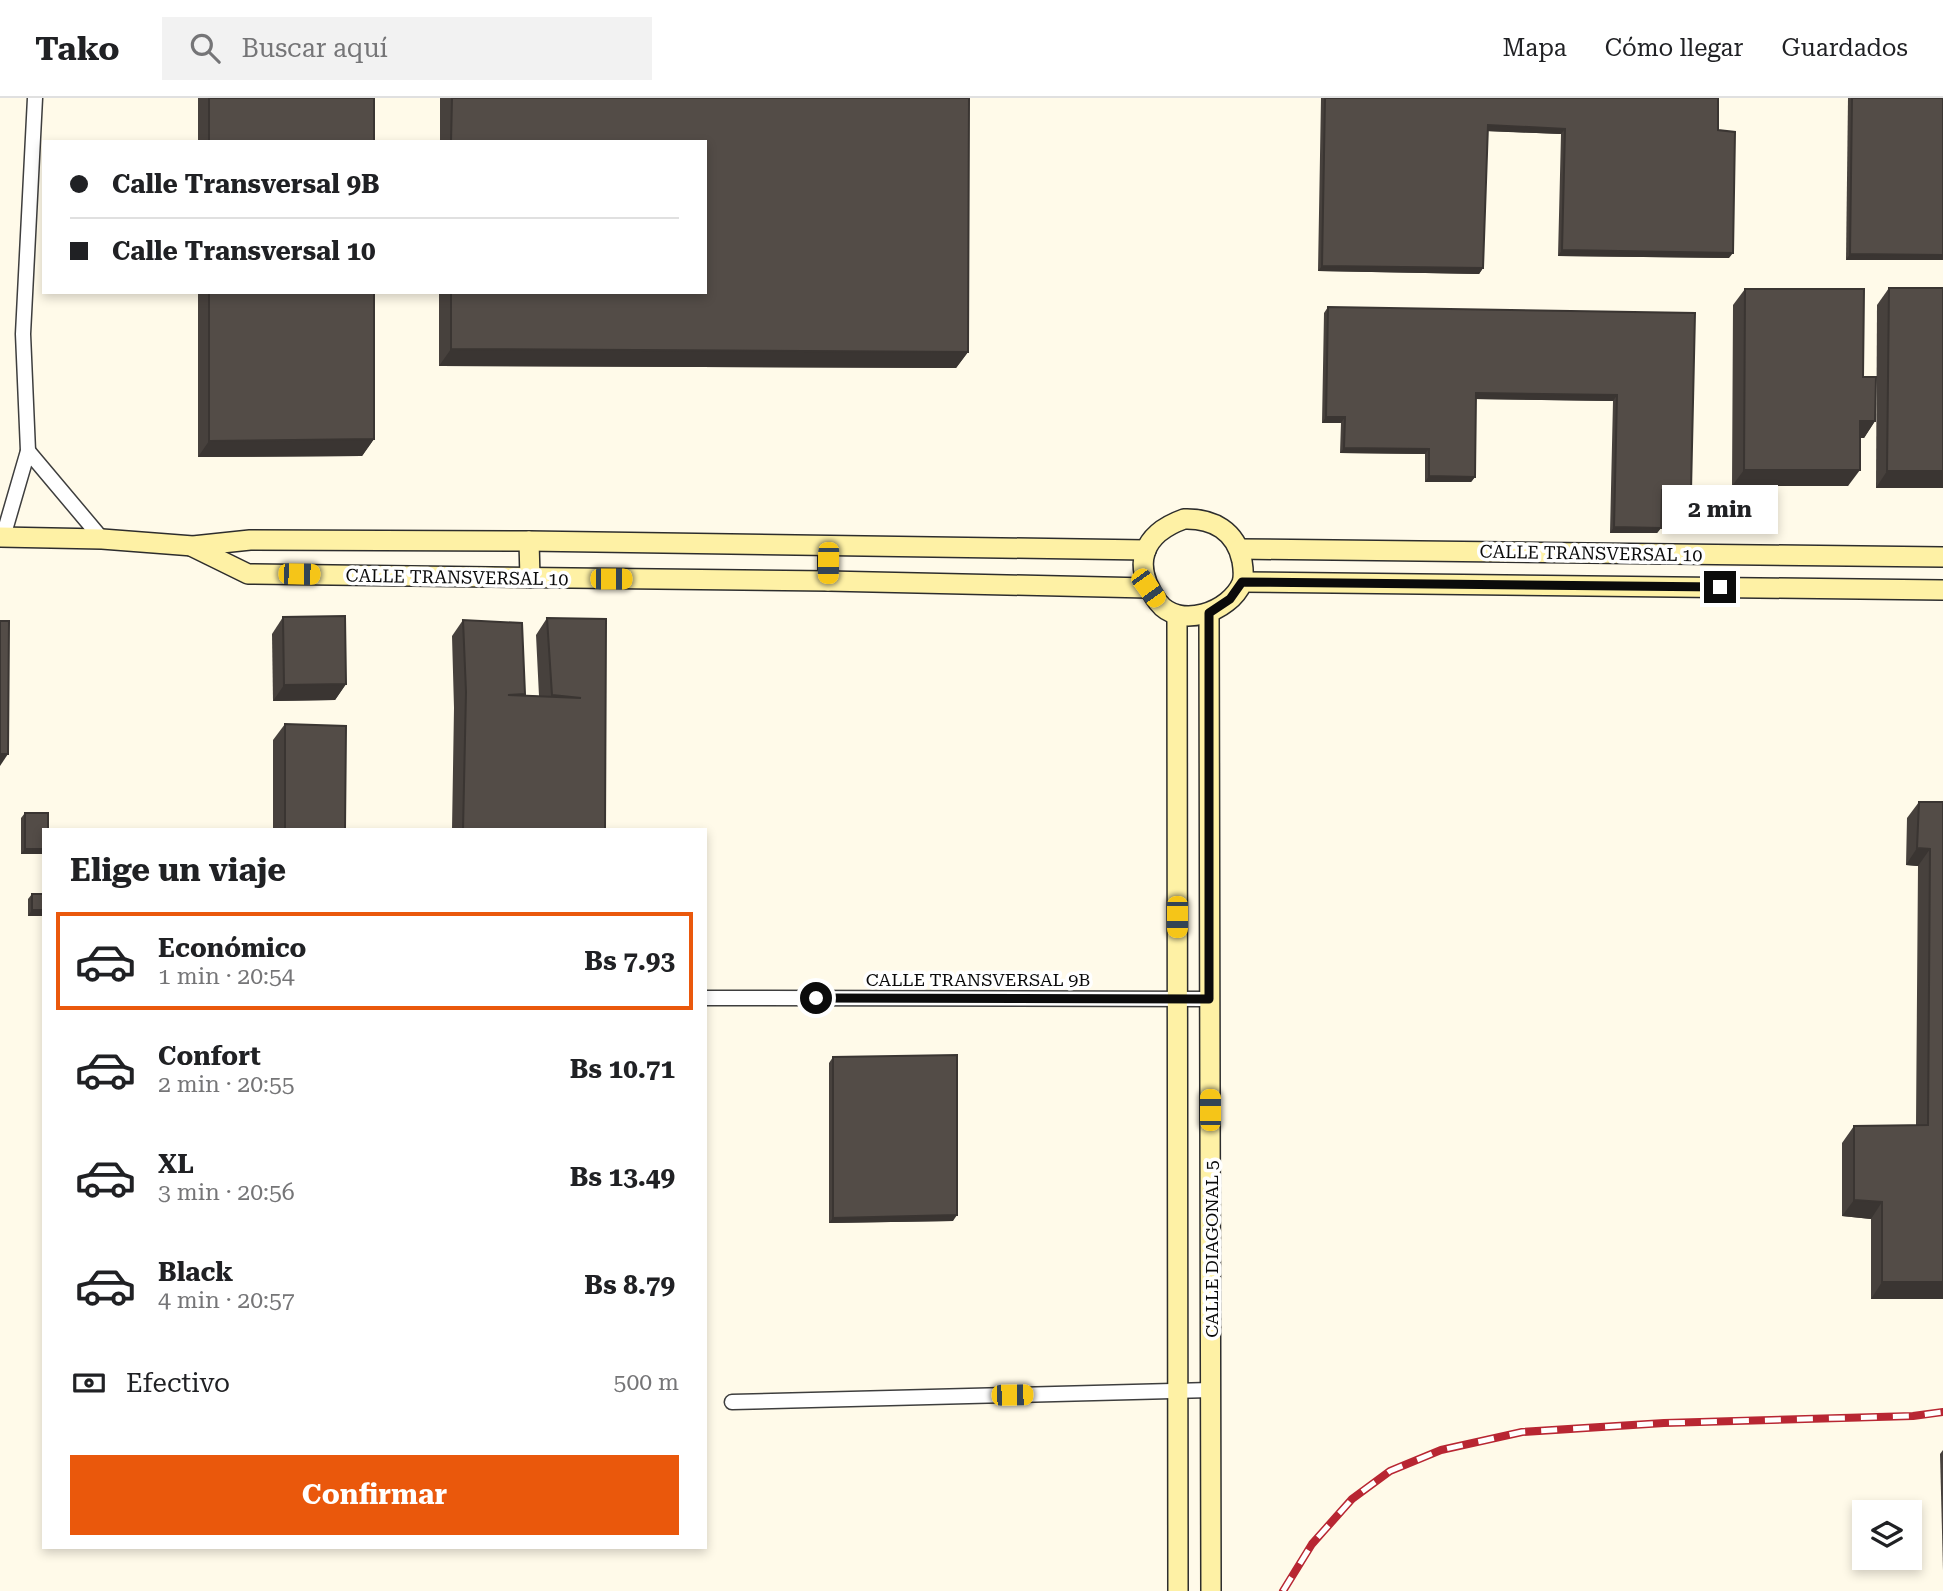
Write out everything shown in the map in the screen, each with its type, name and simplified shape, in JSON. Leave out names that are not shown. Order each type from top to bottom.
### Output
[{"type":"main road","points":[[1184,519],[1201,519],[1217,524],[1230,535],[1239,549],[1242,582],[1230,599],[1209,613],[1195,616],[1177,615],[1161,607],[1148,588],[1143,572],[1146,550],[1155,536],[1168,525],[1184,519]]},
{"type":"main road","name":"CALLE TRANSVERSAL 10","points":[[1,537],[102,539],[192,546],[250,540],[529,541],[1146,550]]},
{"type":"main road","points":[[529,541],[530,578]]},
{"type":"main road","name":"CALLE TRANSVERSAL 10","points":[[192,546],[248,574],[1148,588]]},
{"type":"main road","points":[[828,546],[828,581]]},
{"type":"main road","name":"CALLE TRANSVERSAL 10","points":[[1239,549],[1943,557]]},
{"type":"main road","points":[[1692,587],[1693,554]]},
{"type":"main road","name":"CALLE TRANSVERSAL 10","points":[[1242,582],[1943,590]]},
{"type":"main road","name":"CALLE DIAGONAL 5","points":[[1209,613],[1210,1591]]},
{"type":"main road","name":"CALLE DIAGONAL 5","points":[[1177,615],[1178,1591]]},
{"type":"street","points":[[1,537],[27,451],[23,334],[35,98]]},
{"type":"street","points":[[27,451],[102,539]]},
{"type":"street","name":"CALLE TRANSVERSAL 9B","points":[[707,998],[1209,999]]},
{"type":"street","points":[[733,1402],[1211,1390]]},
{"type":"building","points":[[209,98],[374,98],[374,140],[209,140]]},
{"type":"building","points":[[452,98],[969,98],[968,352],[451,349],[451,294],[707,294],[707,140],[451,140]]},
{"type":"building","points":[[1325,98],[1718,98],[1718,130],[1735,132],[1733,253],[1562,250],[1565,129],[1488,125],[1483,268],[1322,266]]},
{"type":"building","points":[[1852,98],[1943,98],[1943,255],[1850,254]]},
{"type":"building","points":[[1889,288],[1943,288],[1943,471],[1887,471]]},
{"type":"building","points":[[1745,289],[1864,289],[1863,377],[1876,377],[1875,421],[1860,421],[1860,470],[1744,470]]},
{"type":"building","points":[[209,294],[374,294],[374,439],[209,441]]},
{"type":"building","points":[[1328,307],[1695,313],[1691,491],[1662,490],[1661,528],[1614,527],[1617,395],[1476,393],[1475,477],[1429,476],[1429,449],[1344,448],[1345,417],[1326,417]]},
{"type":"building","points":[[345,616],[346,684],[284,685],[283,617]]},
{"type":"building","points":[[547,618],[606,619],[605,828],[463,828],[466,692],[463,620],[522,623],[525,694],[508,695],[581,698],[552,695]]},
{"type":"building","points":[[0,621],[9,621],[8,754],[0,754]]},
{"type":"building","points":[[285,724],[346,726],[345,828],[285,828]]},
{"type":"building","points":[[1919,802],[1943,802],[1943,1282],[1882,1282],[1882,1202],[1854,1200],[1854,1126],[1928,1125],[1930,849],[1917,848]]},
{"type":"building","points":[[25,813],[48,813],[48,828],[42,828],[42,849],[25,849]]},
{"type":"building","points":[[32,894],[42,894],[42,910],[32,910]]},
{"type":"building","points":[[957,1055],[957,1215],[833,1218],[833,1057]]},
{"type":"railway","points":[[1283,1591],[1312,1544],[1352,1499],[1390,1471],[1441,1450],[1522,1432],[1664,1423],[1913,1416],[1943,1412]]},
{"type":"route","points":[[816,998],[1209,999],[1209,613],[1230,599],[1242,582],[1720,587]]}]
